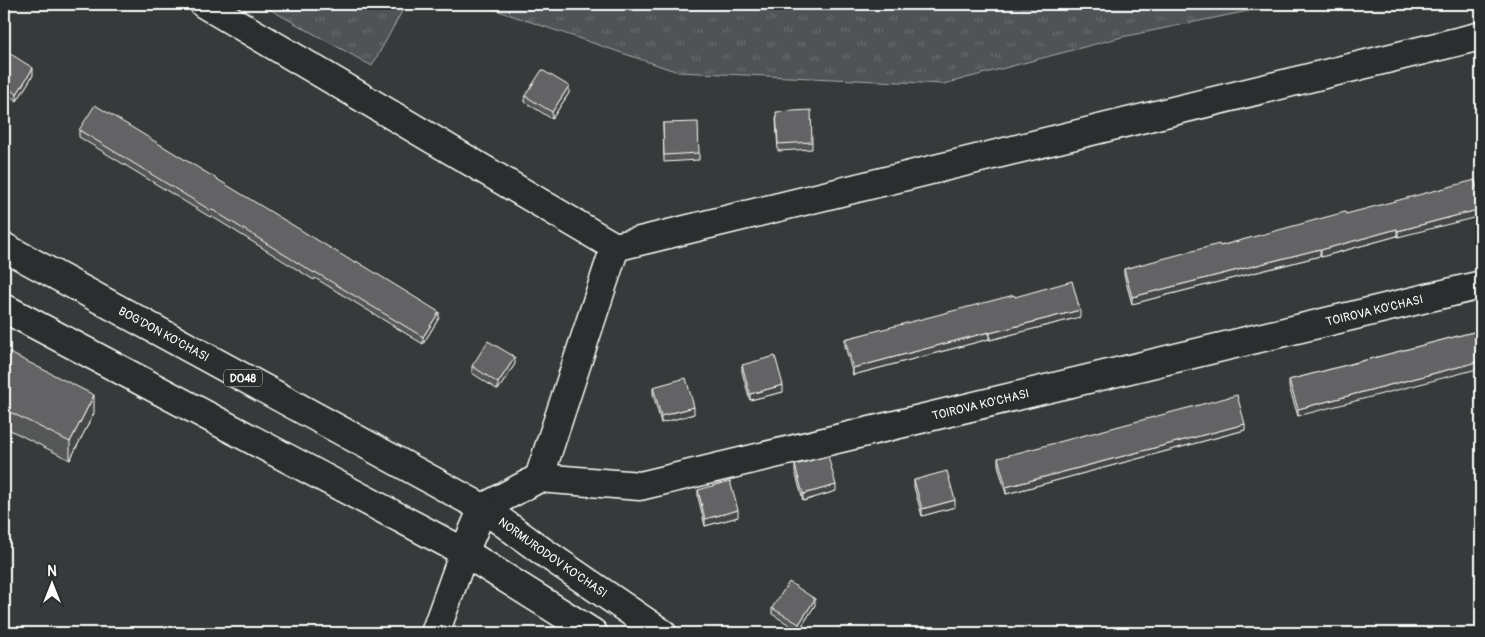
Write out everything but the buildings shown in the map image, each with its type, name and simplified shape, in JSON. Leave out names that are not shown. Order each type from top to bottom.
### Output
[{"type":"street","points":[[204,4],[615,247],[1481,36]]},
{"type":"street","name":"BOG'DON KO'CHASI","points":[[4,247],[484,508]]},
{"type":"street","points":[[484,508],[539,478],[615,247]]},
{"type":"street","name":"TOIROVA KO'CHASI","points":[[539,478],[640,486],[1481,286]]},
{"type":"street","points":[[4,308],[464,552],[593,633]]},
{"type":"street","name":"NORMURODOV KO'CHASI","points":[[435,633],[464,552],[484,508],[542,551],[662,633]]},
{"type":"green space","points":[[260,4],[406,4],[372,66]]},
{"type":"green space","points":[[478,4],[1282,4],[1122,37],[944,84],[678,72]]}]
